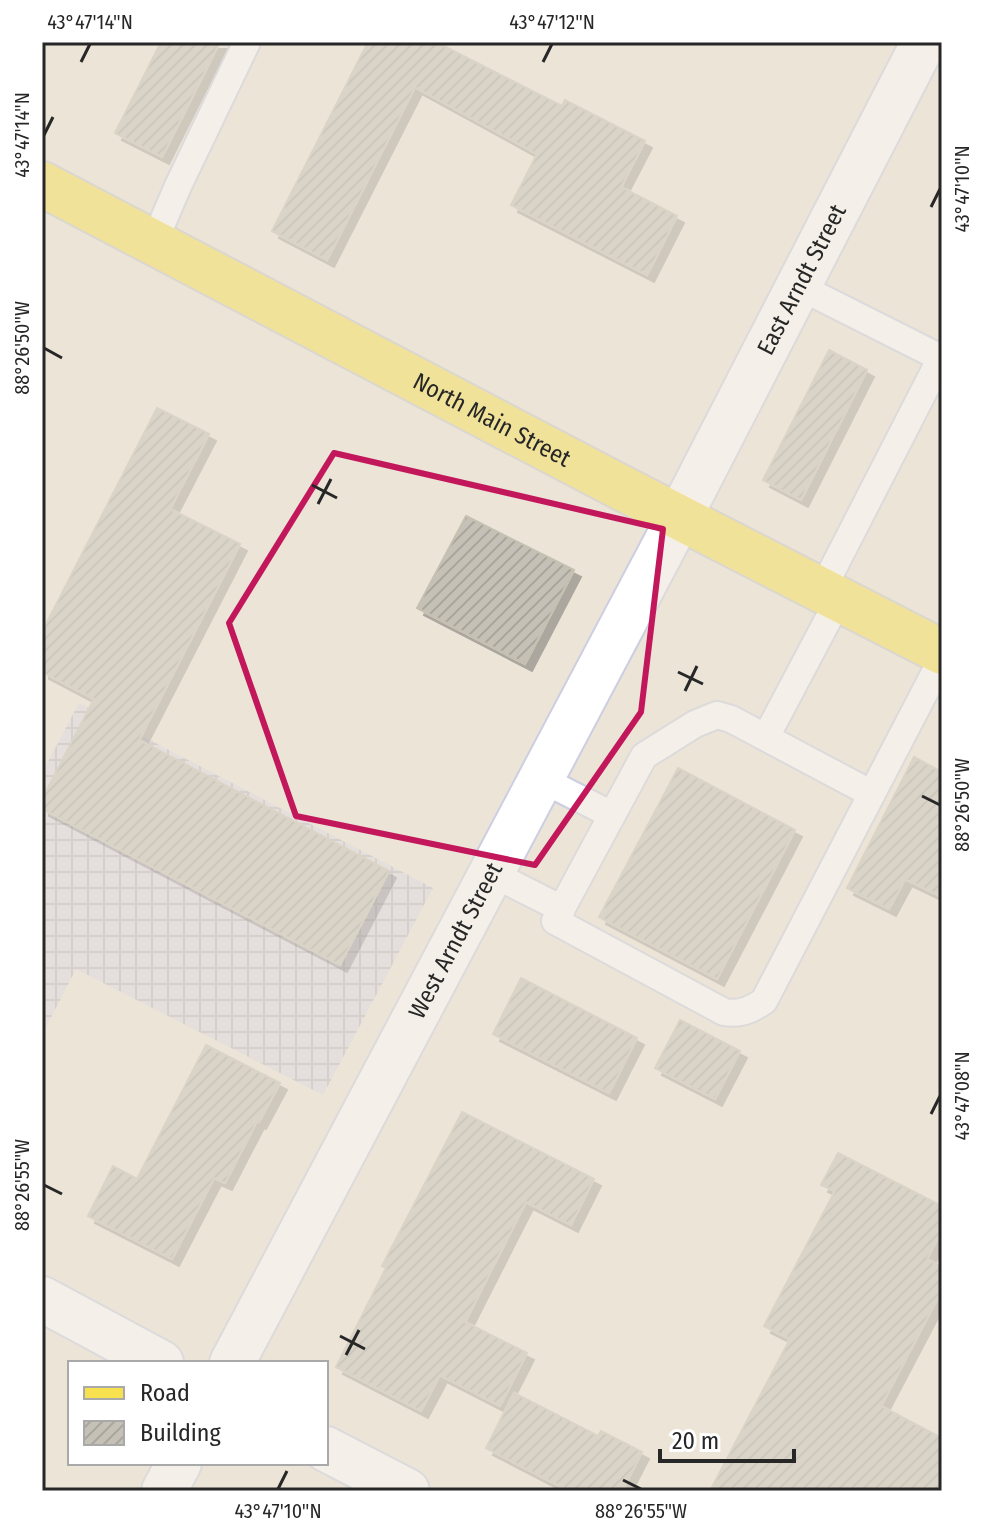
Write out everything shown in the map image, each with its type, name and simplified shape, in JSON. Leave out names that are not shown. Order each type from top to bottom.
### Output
[{"type":"main road","name":"North Main Street","points":[[42,184],[679,518],[942,652]]},
{"type":"street","name":"East Arndt Street","points":[[679,518],[924,42]]},
{"type":"street","name":"West Arndt Street","points":[[233,1361],[679,518]]},
{"type":"street","points":[[42,1299],[157,1361]]},
{"type":"street","points":[[328,1450],[407,1491]]},
{"type":"street","points":[[164,1491],[178,1465]]},
{"type":"lane","points":[[154,242],[247,42]]},
{"type":"lane","points":[[766,737],[941,358],[798,286]]},
{"type":"lane","points":[[491,873],[724,1012],[747,1011],[764,1001],[942,659]]},
{"type":"lane","points":[[558,915],[644,756],[695,724],[717,715],[731,719],[872,794]]},
{"type":"lane","points":[[541,779],[612,815]]},
{"type":"highlighted area","points":[[334,453],[663,529],[641,712],[535,865],[296,816],[229,623]]},
{"type":"shaded area","points":[[79,703],[433,888],[323,1095],[76,969],[42,1035],[42,773]]},
{"type":"building","points":[[161,42],[220,42],[162,157],[115,133]]},
{"type":"building","points":[[368,42],[436,42],[562,106],[565,100],[645,141],[621,187],[677,216],[647,275],[511,205],[537,154],[415,87],[327,260],[272,231]]},
{"type":"building","points":[[829,350],[867,370],[801,500],[763,480]]},
{"type":"building","points":[[157,408],[209,434],[170,509],[240,544],[139,740],[389,871],[340,965],[42,809],[42,799],[94,699],[42,672],[42,632]]},
{"type":"building","points":[[466,516],[574,570],[525,664],[417,608]]},
{"type":"building","points":[[914,757],[942,772],[942,897],[905,879],[889,909],[847,888]]},
{"type":"building","points":[[678,768],[795,830],[717,979],[599,917]]},
{"type":"building","points":[[521,978],[637,1038],[609,1093],[493,1034]]},
{"type":"building","points":[[680,1020],[740,1051],[715,1099],[655,1068]]},
{"type":"building","points":[[206,1045],[280,1083],[225,1183],[214,1178],[172,1259],[88,1216],[113,1166],[137,1179]]},
{"type":"building","points":[[462,1112],[594,1179],[571,1225],[526,1202],[465,1322],[527,1353],[500,1406],[440,1375],[421,1411],[336,1367],[386,1268],[382,1266]]},
{"type":"building","points":[[838,1153],[942,1206],[942,1230],[927,1259],[942,1267],[942,1290],[881,1406],[942,1438],[942,1491],[710,1491],[790,1339],[764,1326],[835,1191],[821,1185]]},
{"type":"building","points":[[514,1393],[598,1436],[601,1431],[642,1452],[622,1491],[569,1491],[486,1448]]}]
